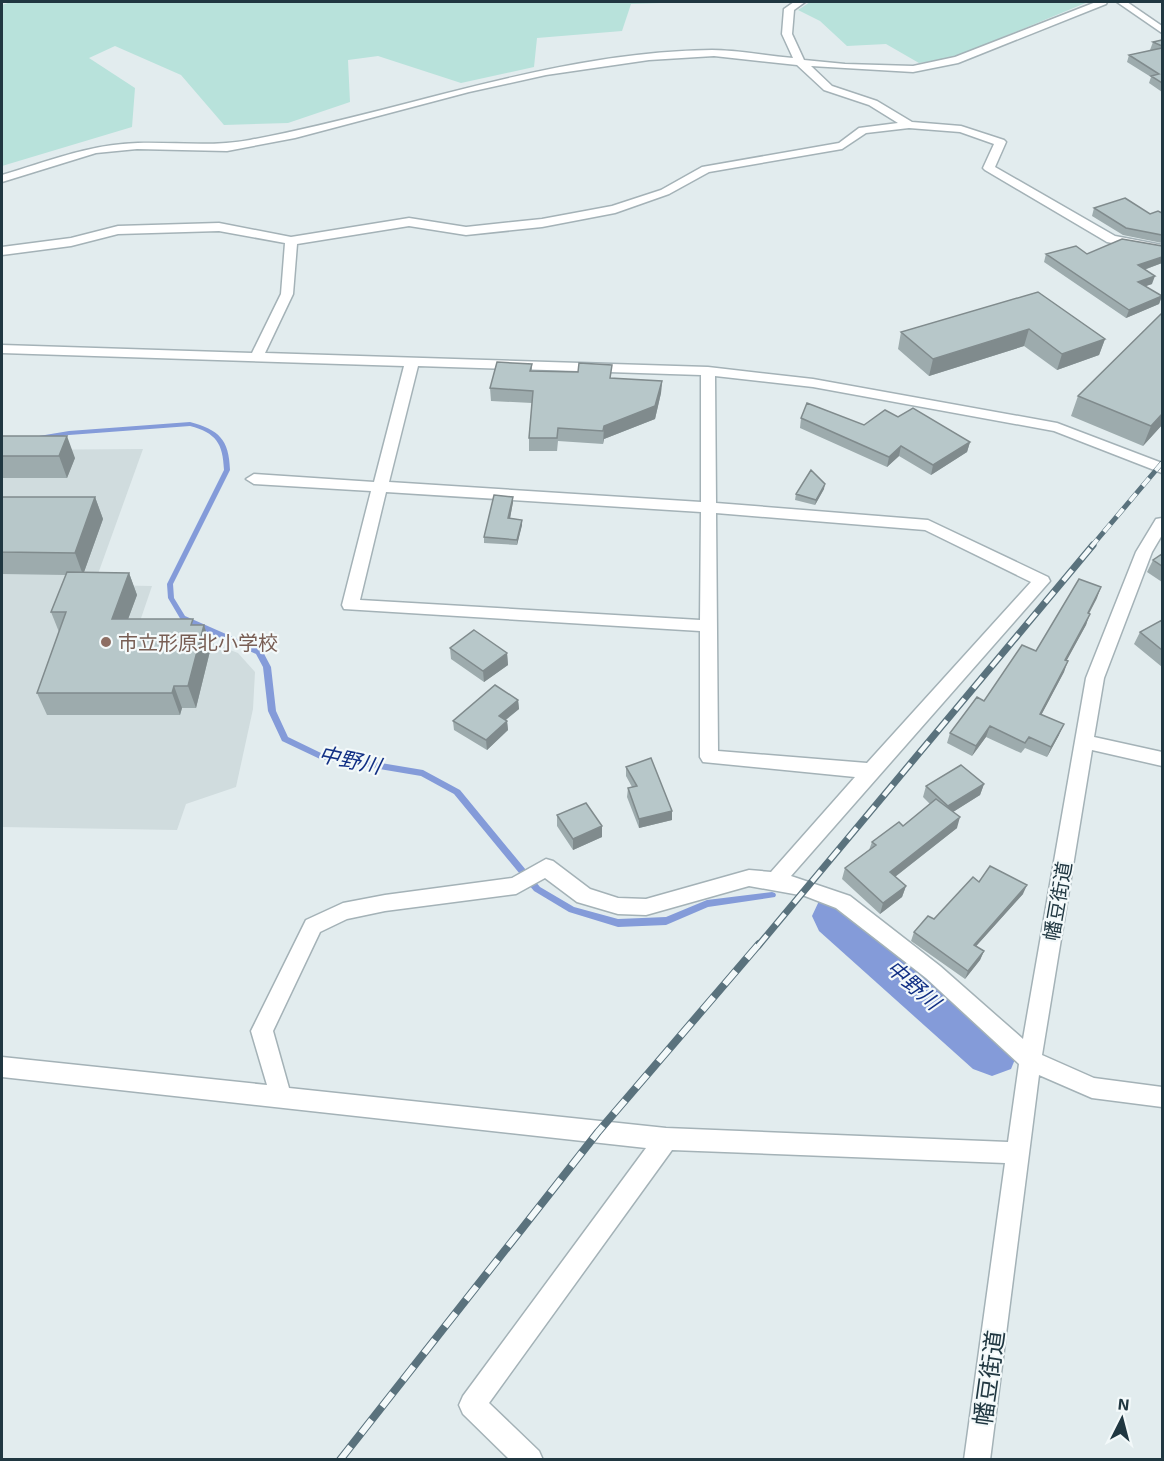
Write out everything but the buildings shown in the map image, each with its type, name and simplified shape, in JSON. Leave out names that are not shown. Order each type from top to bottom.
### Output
[{"type":"street","points":[[800,2],[789,9],[787,34],[800,62],[828,88],[873,103],[909,125]]},
{"type":"street","points":[[2,179],[94,150],[137,146],[227,148],[295,135],[468,89],[546,72],[649,57],[714,53],[865,68],[913,69],[958,60],[1102,2]]},
{"type":"street","points":[[1121,2],[1162,30]]},
{"type":"street","points":[[2,251],[71,242],[118,230],[219,227],[291,241],[409,222],[466,231],[542,223],[615,209],[665,192],[706,169],[842,146],[863,130],[909,125],[961,129],[1000,142],[988,168],[1111,239],[1162,249]]},
{"type":"street","points":[[257,356],[287,294],[291,241]]},
{"type":"street","points":[[2,349],[708,371],[813,383],[1057,427],[1162,468]]},
{"type":"street","points":[[412,361],[350,605],[709,626]]},
{"type":"street","points":[[708,371],[709,757],[871,771]]},
{"type":"street","points":[[254,479],[708,507],[928,525],[1042,581],[775,881]]},
{"type":"street","name":"幡豆街道","points":[[977,1460],[1030,1060],[1095,678],[1144,552],[1162,522]]},
{"type":"street","points":[[1085,742],[1162,759]]},
{"type":"street","points":[[281,1097],[262,1031],[313,926],[344,911],[385,903],[516,886],[546,867],[584,896],[618,906],[646,907],[748,878],[807,888],[843,902],[933,972],[1030,1060],[1092,1088],[1162,1096]]},
{"type":"street","points":[[2,1067],[666,1139],[1019,1153]]},
{"type":"street","points":[[530,1460],[472,1406],[666,1139]]},
{"type":"shaded area","name":"市立形原北小学校","points":[[143,449],[94,585],[152,586],[137,630],[183,632],[238,653],[255,672],[253,709],[236,787],[186,804],[177,830],[2,827],[2,450]]},
{"type":"green space","points":[[11,2],[689,2],[631,4],[622,31],[537,38],[534,67],[461,83],[378,56],[348,60],[350,102],[288,123],[224,125],[181,75],[115,46],[89,58],[135,88],[132,127],[2,166],[2,5]]},
{"type":"green space","points":[[810,2],[1088,2],[952,58],[919,63],[886,44],[847,46],[820,21],[798,10]]},
{"type":"waterway","name":"中野川","points":[[39,438],[69,433],[190,424],[208,430],[219,438],[225,451],[227,470],[170,584],[171,598],[183,618],[259,652],[267,667],[272,711],[285,739],[320,756],[423,773],[457,792],[537,889],[572,910],[618,923],[666,921],[707,904],[772,895]]},
{"type":"waterway","name":"中野川","points":[[836,916],[992,1052]]},
{"type":"railway","points":[[1091,547],[1162,463]]},
{"type":"railway","points":[[758,946],[1093,545]]},
{"type":"railway","points":[[340,1460],[598,1132],[759,944]]},
{"type":"place","name":"市立形原北小学校","points":[[106,642]]}]
